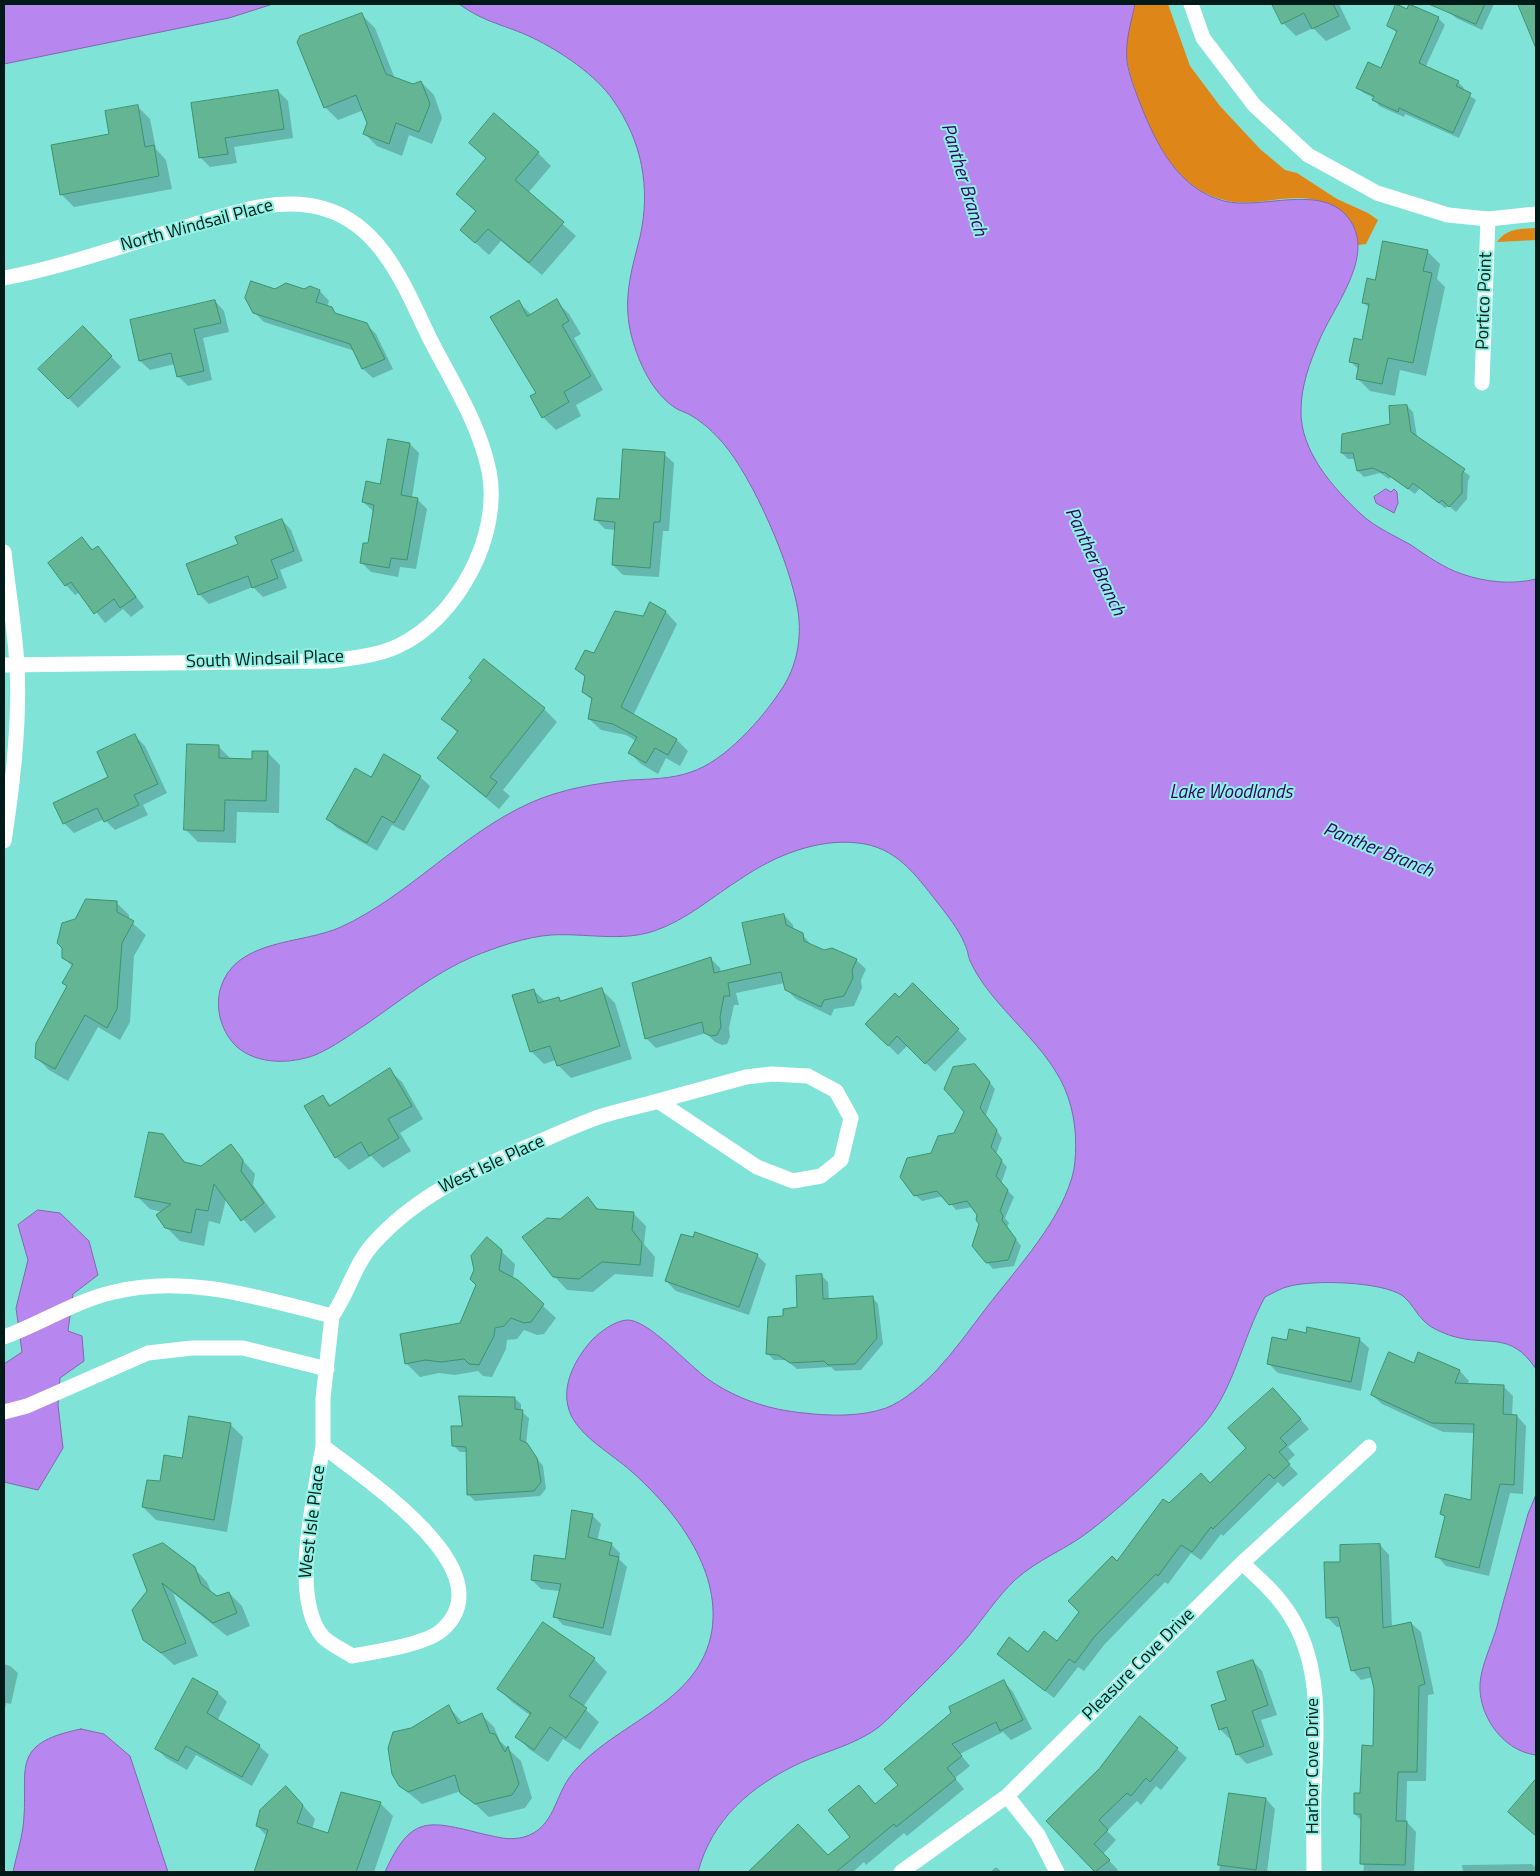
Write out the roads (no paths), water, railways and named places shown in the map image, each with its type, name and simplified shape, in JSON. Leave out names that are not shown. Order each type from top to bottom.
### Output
[{"type":"street","points":[[1191,4],[1203,38],[1248,97],[1308,155],[1377,193],[1448,214],[1488,219],[1536,214]]},
{"type":"street","name":"North Windsail Place","points":[[4,278],[228,215],[277,204],[309,206],[325,209],[346,219],[381,248],[398,275],[438,354]]},
{"type":"street","name":"Portico Point","points":[[1482,383],[1488,219]]},
{"type":"street","name":"South Windsail Place","points":[[10,665],[330,661],[364,656],[398,646],[422,630],[443,610],[462,587],[479,556],[487,529],[491,502],[489,473],[482,445],[470,415],[438,354]]},
{"type":"street","points":[[4,552],[10,665],[18,706],[13,770],[4,841]]},
{"type":"street","name":"West Isle Place","points":[[323,1446],[426,1530],[443,1551],[458,1584],[458,1609],[442,1631],[405,1646],[352,1656],[323,1637],[312,1617],[305,1586],[306,1554],[323,1446],[323,1398],[332,1316],[339,1307],[354,1271],[371,1246],[394,1222],[431,1194],[475,1169],[597,1118],[658,1101],[746,1078],[772,1074],[808,1076],[836,1090],[851,1118],[841,1160],[821,1176],[793,1181],[757,1167],[658,1101]]},
{"type":"street","points":[[7,1336],[77,1305],[112,1292],[156,1285],[210,1287],[332,1316]]},
{"type":"street","points":[[4,1412],[27,1406],[148,1354],[192,1348],[243,1348],[326,1369]]},
{"type":"street","name":"Pleasure Cove Drive","points":[[901,1872],[1007,1796],[1242,1563],[1369,1447]]},
{"type":"street","name":"Harbor Cove Drive","points":[[1242,1563],[1274,1594],[1294,1620],[1306,1651],[1314,1685],[1317,1728],[1314,1872]]},
{"type":"street","points":[[1007,1796],[1038,1835],[1057,1872]]},
{"type":"water","points":[[4,4],[273,4],[229,18],[4,64]]},
{"type":"water","name":"Lake Woodlands","points":[[459,4],[1135,4],[1127,46],[1129,72],[1153,134],[1161,149],[1181,176],[1208,195],[1224,201],[1240,203],[1312,200],[1328,203],[1342,211],[1353,225],[1358,239],[1358,254],[1354,269],[1316,349],[1303,392],[1302,425],[1306,440],[1320,468],[1340,493],[1367,519],[1449,568],[1471,577],[1489,581],[1518,582],[1536,579],[1536,1369],[1517,1349],[1507,1344],[1465,1339],[1441,1332],[1422,1319],[1403,1296],[1379,1287],[1347,1283],[1301,1284],[1283,1288],[1265,1297],[1250,1329],[1231,1379],[1215,1410],[1178,1452],[1135,1493],[1091,1530],[1033,1566],[1015,1580],[954,1653],[879,1727],[860,1739],[782,1772],[765,1782],[736,1806],[713,1836],[704,1853],[698,1872],[385,1872],[403,1840],[413,1831],[423,1826],[448,1826],[508,1839],[524,1837],[534,1833],[548,1819],[572,1774],[610,1740],[674,1695],[691,1677],[704,1656],[712,1630],[713,1607],[709,1584],[702,1562],[678,1522],[663,1503],[631,1471],[582,1431],[571,1415],[567,1395],[568,1385],[570,1375],[579,1356],[603,1330],[627,1320],[646,1327],[719,1386],[742,1398],[766,1406],[791,1411],[834,1415],[866,1413],[893,1405],[919,1387],[942,1364],[1025,1259],[1050,1224],[1069,1187],[1074,1169],[1076,1146],[1074,1122],[1071,1107],[1055,1070],[977,974],[961,936],[944,911],[912,872],[894,856],[883,850],[858,843],[828,843],[797,850],[782,856],[731,885],[678,921],[654,931],[616,937],[541,936],[511,943],[482,953],[458,963],[418,987],[342,1040],[322,1052],[306,1058],[285,1061],[265,1060],[245,1053],[227,1035],[219,1013],[220,990],[228,973],[239,961],[254,952],[271,946],[325,933],[366,914],[413,882],[481,831],[530,803],[579,787],[618,781],[669,777],[704,767],[717,759],[742,738],[764,714],[791,672],[797,652],[799,621],[794,592],[788,570],[758,499],[735,458],[709,428],[666,401],[659,393],[647,376],[635,348],[629,324],[628,299],[643,219],[644,183],[637,148],[623,116],[606,91],[566,57],[523,33],[487,20]]},
{"type":"water","points":[[1386,489],[1391,492],[1394,489],[1397,492],[1398,503],[1394,513],[1376,503],[1374,497]]},
{"type":"water","points":[[38,1210],[60,1213],[89,1241],[98,1275],[73,1294],[68,1331],[82,1336],[84,1361],[60,1378],[58,1405],[63,1448],[38,1490],[4,1482],[4,1364],[22,1352],[16,1308],[28,1260],[18,1225]]},
{"type":"water","points":[[1536,1495],[1536,1755],[1523,1752],[1501,1737],[1486,1715],[1480,1689],[1483,1668],[1496,1630],[1528,1514]]},
{"type":"water","points":[[81,1729],[104,1734],[130,1756],[168,1872],[13,1872],[23,1827],[25,1775],[27,1763],[32,1752],[41,1743],[57,1735]]},
{"type":"water label","name":"Panther Branch","points":[[963,180]]},
{"type":"water label","name":"Panther Branch","points":[[1094,562]]},
{"type":"water label","name":"Panther Branch","points":[[1378,851]]}]
